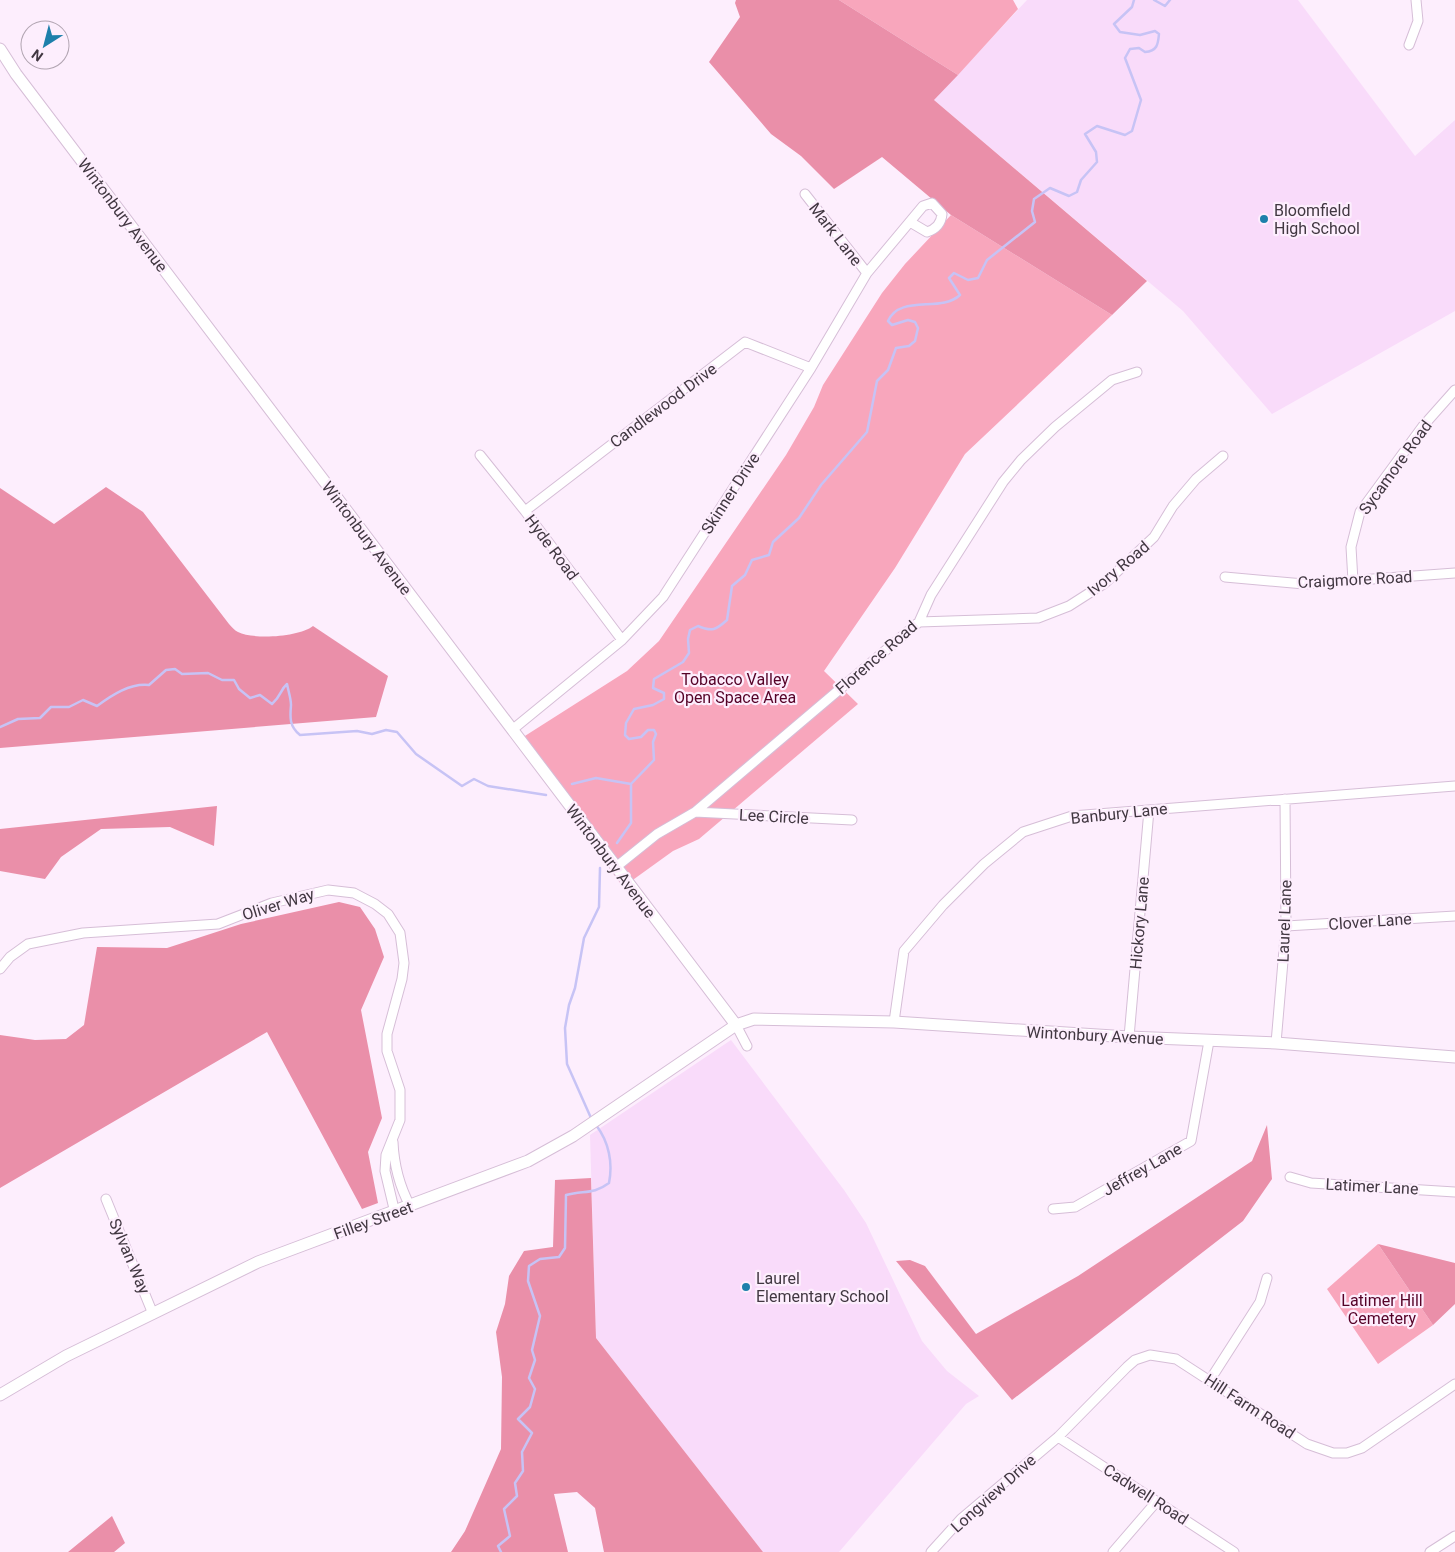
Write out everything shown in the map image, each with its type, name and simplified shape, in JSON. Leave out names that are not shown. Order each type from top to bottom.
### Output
[{"type":"street","points":[[1409,45],[1418,21],[1416,0]]},
{"type":"street","name":"Wintonbury Avenue","points":[[0,49],[22,82],[736,1025],[747,1046]]},
{"type":"street","name":"Mark Lane","points":[[805,194],[867,273]]},
{"type":"street","name":"Skinner Drive","points":[[512,730],[622,640],[663,597],[811,368],[867,273],[890,243],[910,222]]},
{"type":"street","name":"Candlewood Drive","points":[[525,511],[745,342],[811,368]]},
{"type":"street","name":"Florence Road","points":[[616,866],[657,834],[695,812],[918,622],[931,595],[1003,482],[1021,460],[1055,427],[1112,380],[1137,372]]},
{"type":"street","name":"Sycamore Road","points":[[1353,581],[1350,547],[1360,512],[1423,426],[1455,390]]},
{"type":"street","name":"Hyde Road","points":[[480,455],[525,511],[622,640]]},
{"type":"street","name":"Ivory Road","points":[[918,622],[1038,618],[1069,606],[1105,583],[1154,537],[1173,506],[1196,479],[1223,456]]},
{"type":"street","name":"Craigmore Road","points":[[1225,577],[1304,584],[1455,573]]},
{"type":"street","name":"Banbury Lane","points":[[894,1022],[904,951],[943,905],[984,864],[1024,832],[1072,816],[1455,786]]},
{"type":"street","name":"Laurel Lane","points":[[1276,1043],[1286,926],[1285,799]]},
{"type":"street","name":"Hickory Lane","points":[[1129,1037],[1149,810]]},
{"type":"street","name":"Lee Circle","points":[[695,812],[852,820]]},
{"type":"street","name":"Oliver Way","points":[[0,969],[10,957],[28,944],[83,933],[218,924],[288,899],[328,890],[354,893],[375,904],[388,914],[400,933],[404,963],[402,980],[387,1034],[387,1051],[400,1090],[400,1120],[386,1155],[385,1171],[395,1212]]},
{"type":"street","name":"Clover Lane","points":[[1286,926],[1455,916]]},
{"type":"street","name":"Wintonbury Avenue","points":[[736,1025],[754,1019],[894,1022],[1129,1037],[1276,1043],[1455,1057]]},
{"type":"street","name":"Filley Street","points":[[0,1395],[66,1356],[258,1262],[528,1161],[595,1122],[736,1025]]},
{"type":"street","name":"Jeffrey Lane","points":[[1053,1209],[1076,1207],[1191,1141],[1208,1041]]},
{"type":"street","name":"Oliver Way","points":[[393,1140],[394,1165],[402,1191],[410,1206]]},
{"type":"street","name":"Latimer Lane","points":[[1290,1177],[1311,1182],[1455,1192]]},
{"type":"street","name":"Sylvan Way","points":[[106,1199],[153,1314]]},
{"type":"street","points":[[1210,1380],[1260,1302],[1267,1278]]},
{"type":"street","name":"Hill Farm Road","points":[[1058,1437],[1135,1360],[1150,1355],[1176,1359],[1307,1444],[1333,1453],[1347,1453],[1362,1448],[1455,1384]]},
{"type":"street","name":"Cadwell Road","points":[[1058,1437],[1234,1552]]},
{"type":"street","name":"Longview Drive","points":[[931,1552],[960,1519],[1058,1437]]},
{"type":"street","points":[[1113,1552],[1156,1501]]},
{"type":"street","points":[[1430,1552],[1455,1536]]},
{"type":"shaded area","points":[[736,0],[839,0],[958,75],[934,100],[1147,281],[1112,315],[951,215],[882,157],[834,189],[801,156],[771,134],[709,62],[740,17],[735,3]]},
{"type":"shaded area","name":"Bloomfield High School","points":[[1027,0],[1298,0],[1415,156],[1455,120],[1455,311],[1272,414],[1183,311],[934,100]]},
{"type":"shaded area","points":[[106,487],[143,512],[236,631],[265,637],[298,633],[313,626],[388,676],[376,717],[0,748],[0,488],[54,524]]},
{"type":"shaded area","points":[[217,806],[214,846],[170,827],[101,829],[61,857],[45,879],[0,871],[0,829]]},
{"type":"shaded area","points":[[339,902],[360,907],[375,929],[384,957],[361,1010],[382,1118],[368,1152],[378,1203],[362,1209],[267,1032],[0,1188],[0,1035],[35,1040],[66,1039],[84,1025],[97,947],[167,948],[241,924]]},
{"type":"shaded area","name":"Laurel Elementary School","points":[[731,1040],[844,1190],[866,1223],[922,1341],[947,1371],[979,1396],[966,1404],[839,1552],[763,1552],[596,1338],[590,1135]]},
{"type":"shaded area","points":[[1267,1125],[1272,1179],[1243,1221],[1012,1400],[896,1261],[910,1260],[925,1266],[976,1334],[1078,1276],[1252,1161]]},
{"type":"shaded area","points":[[591,1178],[596,1338],[763,1552],[604,1552],[595,1508],[577,1492],[554,1494],[568,1552],[451,1552],[465,1531],[501,1449],[502,1377],[496,1332],[505,1304],[509,1276],[524,1251],[553,1247],[555,1180]]},
{"type":"shaded area","points":[[1378,1244],[1455,1263],[1455,1304],[1433,1325]]},
{"type":"shaded area","points":[[112,1516],[125,1543],[114,1552],[68,1552]]},
{"type":"green space","points":[[839,0],[1013,0],[1018,9],[958,75]]},
{"type":"green space","name":"Tobacco Valley Open Space Area","points":[[951,215],[1112,315],[965,454],[895,568],[824,671],[858,704],[699,839],[673,851],[623,887],[517,741],[627,671],[659,641],[786,455],[814,407],[823,385],[882,293],[905,264]]},
{"type":"green space","name":"Latimer Hill Cemetery","points":[[1378,1244],[1433,1325],[1378,1364],[1327,1289]]},
{"type":"waterway","points":[[617,843],[631,823],[631,784],[654,760],[653,742],[656,734],[654,730],[648,730],[641,737],[629,739],[625,735],[626,723],[634,709],[653,705],[664,699],[664,693],[653,688],[654,679],[683,662],[689,653],[688,639],[690,630],[698,626],[714,629],[727,620],[732,586],[745,575],[752,560],[769,555],[773,542],[799,518],[821,485],[867,432],[877,381],[888,370],[896,348],[909,346],[915,341],[918,328],[915,322],[908,320],[892,325],[888,321],[894,313],[902,308],[942,303],[960,295],[949,278],[954,273],[968,280],[978,278],[987,260],[1035,222],[1032,211],[1034,199],[1050,188],[1069,196],[1077,192],[1081,180],[1097,162],[1096,152],[1085,134],[1097,126],[1125,135],[1132,131],[1141,100],[1125,58],[1130,49],[1139,48],[1145,52],[1154,49],[1159,34],[1155,31],[1140,35],[1120,32],[1114,24],[1132,7],[1134,0]]},
{"type":"waterway","points":[[1154,0],[1165,6],[1170,0]]},
{"type":"waterway","points":[[0,727],[18,719],[40,718],[51,707],[69,707],[83,700],[97,706],[128,688],[149,685],[166,670],[175,669],[182,674],[208,673],[222,680],[234,680],[239,689],[250,698],[260,695],[272,704],[287,684],[291,702],[291,721],[296,732],[300,735],[357,731],[372,734],[386,730],[397,732],[416,754],[462,786],[474,779],[488,786],[546,795]]},
{"type":"waterway","points":[[572,784],[596,778],[631,784]]},
{"type":"waterway","points":[[591,1118],[567,1064],[565,1028],[569,1005],[575,988],[584,938],[599,907],[600,868]]},
{"type":"waterway","points":[[501,1552],[498,1546],[510,1536],[504,1509],[517,1496],[515,1483],[523,1471],[522,1452],[532,1433],[518,1419],[530,1407],[535,1389],[529,1378],[535,1360],[532,1350],[540,1316],[528,1281],[529,1266],[540,1259],[559,1257],[565,1248],[566,1195],[593,1191],[609,1183],[609,1153],[604,1138],[596,1125]]},
{"type":"place","name":"Bloomfield High School","points":[[1264,219]]},
{"type":"place","name":"Laurel Elementary School","points":[[746,1287]]}]
